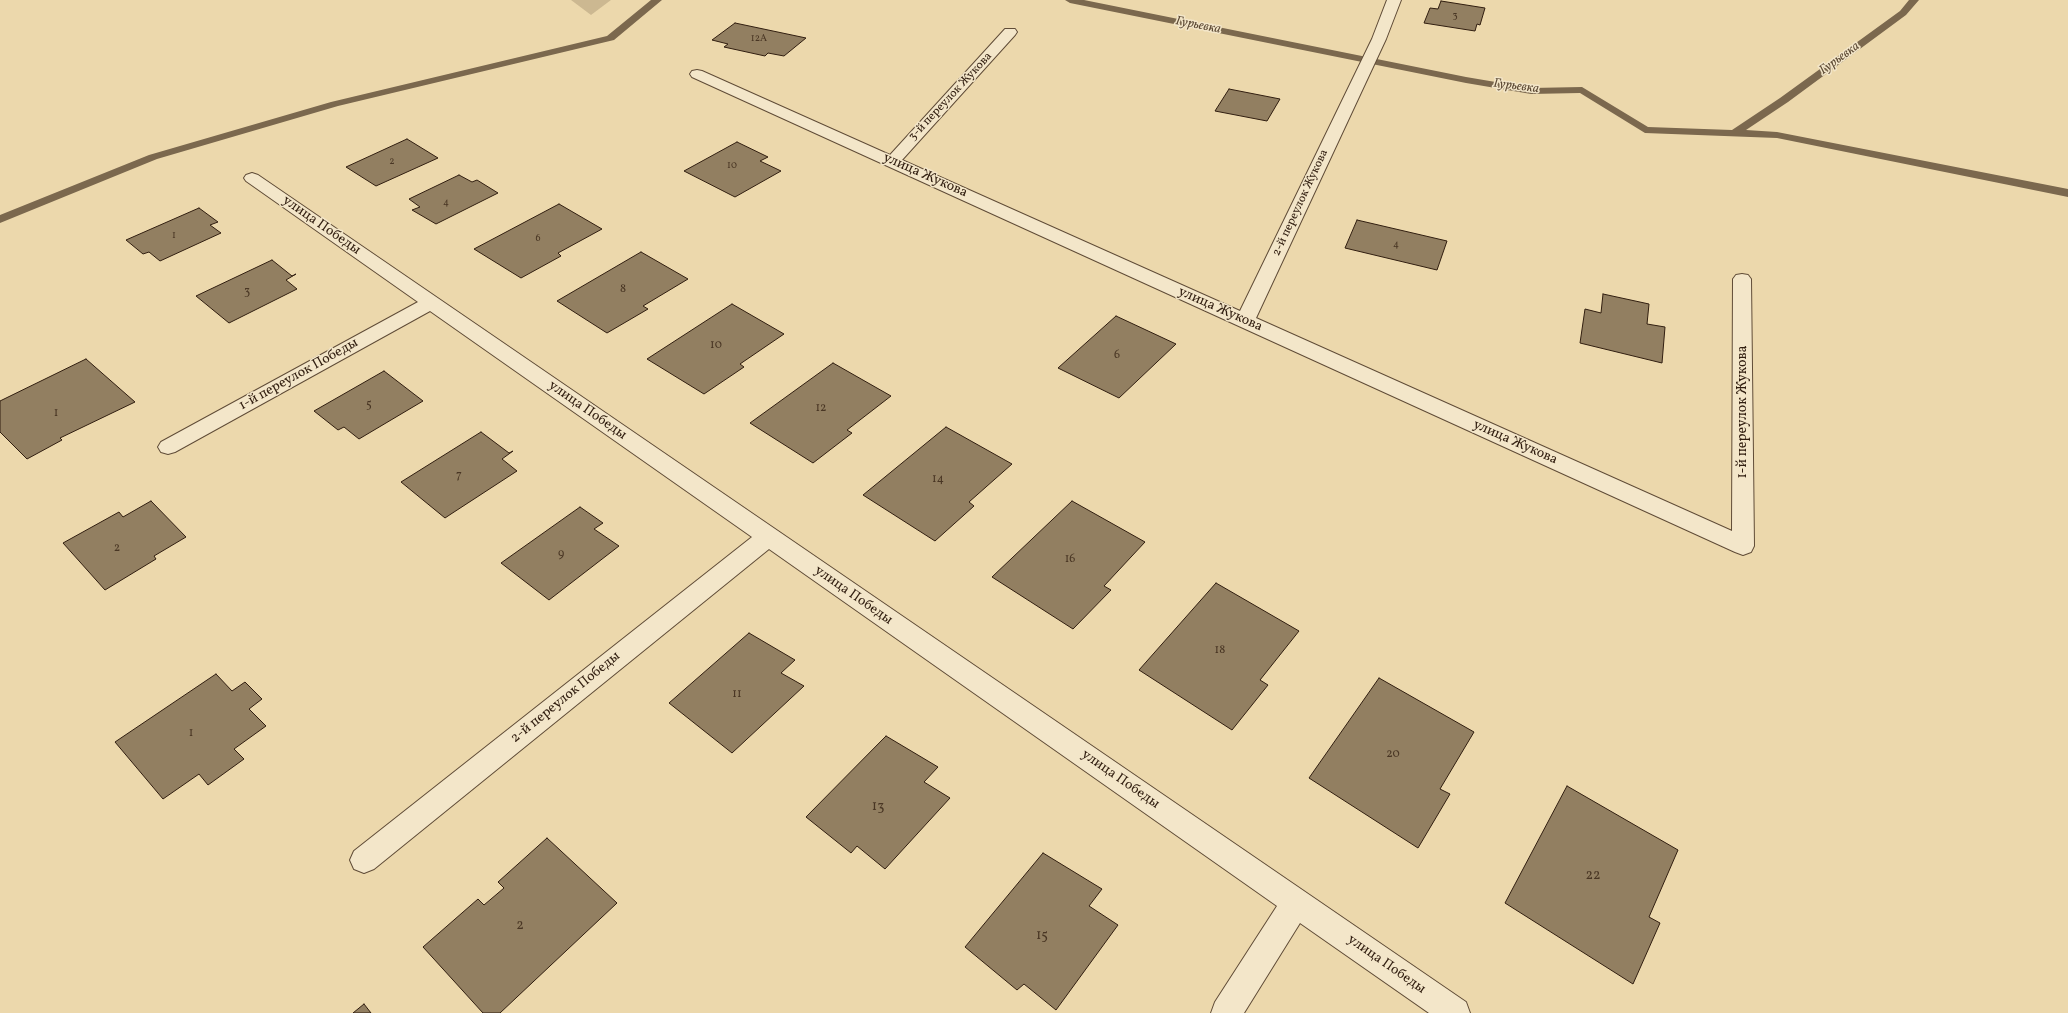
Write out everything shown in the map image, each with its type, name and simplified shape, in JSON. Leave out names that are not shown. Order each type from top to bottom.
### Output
[{"type":"street","name":"2-й переулок Жукова","points":[[1245,321],[1358,85],[1379,39],[1394,0]]},
{"type":"street","name":"3-й переулок Жукова","points":[[892,162],[1010,32]]},
{"type":"street","name":"улица Жукова","points":[[697,74],[1743,546]]},
{"type":"street","name":"улица Победы","points":[[252,178],[1454,1013]]},
{"type":"street","name":"1-й переулок Жукова","points":[[1742,279],[1743,546]]},
{"type":"street","name":"1-й переулок Победы","points":[[168,447],[431,303]]},
{"type":"street","name":"2-й переулок Победы","points":[[364,860],[768,536]]},
{"type":"street","points":[[1226,1013],[1296,903]]},
{"type":"shaded area","points":[[571,0],[611,0],[591,15]]},
{"type":"building","points":[[1441,1],[1485,8],[1480,25],[1477,24],[1475,31],[1424,23],[1430,8],[1438,9]]},
{"type":"building","points":[[735,23],[806,38],[784,56],[768,53],[765,56],[724,47],[728,44],[712,40]]},
{"type":"building","points":[[1229,89],[1280,99],[1267,121],[1215,111]]},
{"type":"building","points":[[407,139],[438,158],[376,186],[346,167]]},
{"type":"building","points":[[737,142],[768,157],[760,161],[781,171],[735,197],[684,171]]},
{"type":"building","points":[[459,175],[472,182],[477,180],[498,193],[436,224],[412,210],[420,207],[409,199]]},
{"type":"building","points":[[559,204],[602,229],[558,253],[561,256],[521,278],[474,249]]},
{"type":"building","points":[[199,208],[218,222],[210,225],[221,233],[160,261],[149,252],[143,254],[126,240]]},
{"type":"building","points":[[1357,220],[1447,241],[1437,270],[1345,248]]},
{"type":"building","points":[[641,252],[688,279],[643,306],[648,309],[607,333],[557,301]]},
{"type":"building","points":[[272,260],[292,276],[296,274],[286,280],[297,289],[229,323],[196,296]]},
{"type":"building","points":[[1603,294],[1649,304],[1647,324],[1665,327],[1662,363],[1580,343],[1585,309],[1601,313]]},
{"type":"building","points":[[732,304],[784,334],[740,364],[744,367],[704,394],[647,359]]},
{"type":"building","points":[[1116,316],[1176,344],[1119,398],[1058,368]]},
{"type":"building","points":[[86,359],[135,402],[60,438],[62,440],[27,459],[0,432],[0,401]]},
{"type":"building","points":[[833,363],[891,396],[847,430],[852,433],[813,463],[750,423]]},
{"type":"building","points":[[384,371],[423,401],[359,439],[344,427],[338,430],[314,411]]},
{"type":"building","points":[[946,427],[1012,464],[969,502],[974,506],[935,541],[863,495]]},
{"type":"building","points":[[481,432],[509,453],[513,451],[502,459],[517,471],[445,518],[401,482]]},
{"type":"building","points":[[151,501],[186,537],[154,556],[156,559],[105,590],[63,543],[119,512],[123,517]]},
{"type":"building","points":[[1072,501],[1145,542],[1104,586],[1111,590],[1073,629],[992,577]]},
{"type":"building","points":[[580,507],[603,523],[594,529],[619,546],[549,600],[501,563]]},
{"type":"building","points":[[1216,583],[1299,631],[1260,680],[1268,685],[1232,730],[1139,670]]},
{"type":"building","points":[[749,633],[795,660],[781,673],[804,686],[732,753],[669,703]]},
{"type":"building","points":[[216,674],[232,691],[245,682],[262,699],[249,709],[266,726],[234,749],[244,759],[208,785],[199,774],[163,799],[115,742]]},
{"type":"building","points":[[1379,678],[1474,732],[1440,789],[1450,794],[1418,848],[1309,778]]},
{"type":"building","points":[[886,736],[938,767],[924,782],[950,798],[885,869],[857,846],[851,853],[806,817]]},
{"type":"building","points":[[1567,786],[1678,850],[1649,917],[1660,923],[1633,984],[1505,903]]},
{"type":"building","points":[[547,838],[617,903],[500,1013],[483,1013],[423,947],[478,899],[484,905],[504,888],[498,882]]},
{"type":"building","points":[[1043,853],[1102,889],[1089,906],[1118,925],[1056,1010],[1024,984],[1017,990],[965,947]]},
{"type":"building","points":[[364,1004],[371,1013],[353,1013]]},
{"type":"waterway","points":[[0,219],[153,157],[335,104],[610,38],[657,0]]},
{"type":"waterway","name":"Гурьевка","points":[[1070,0],[1466,80],[1531,91],[1582,90],[1645,130],[1734,133]]},
{"type":"waterway","name":"Гурьевка","points":[[1734,133],[1784,100],[1903,13],[1914,0]]},
{"type":"waterway","points":[[1734,133],[1777,135],[2068,193]]}]
